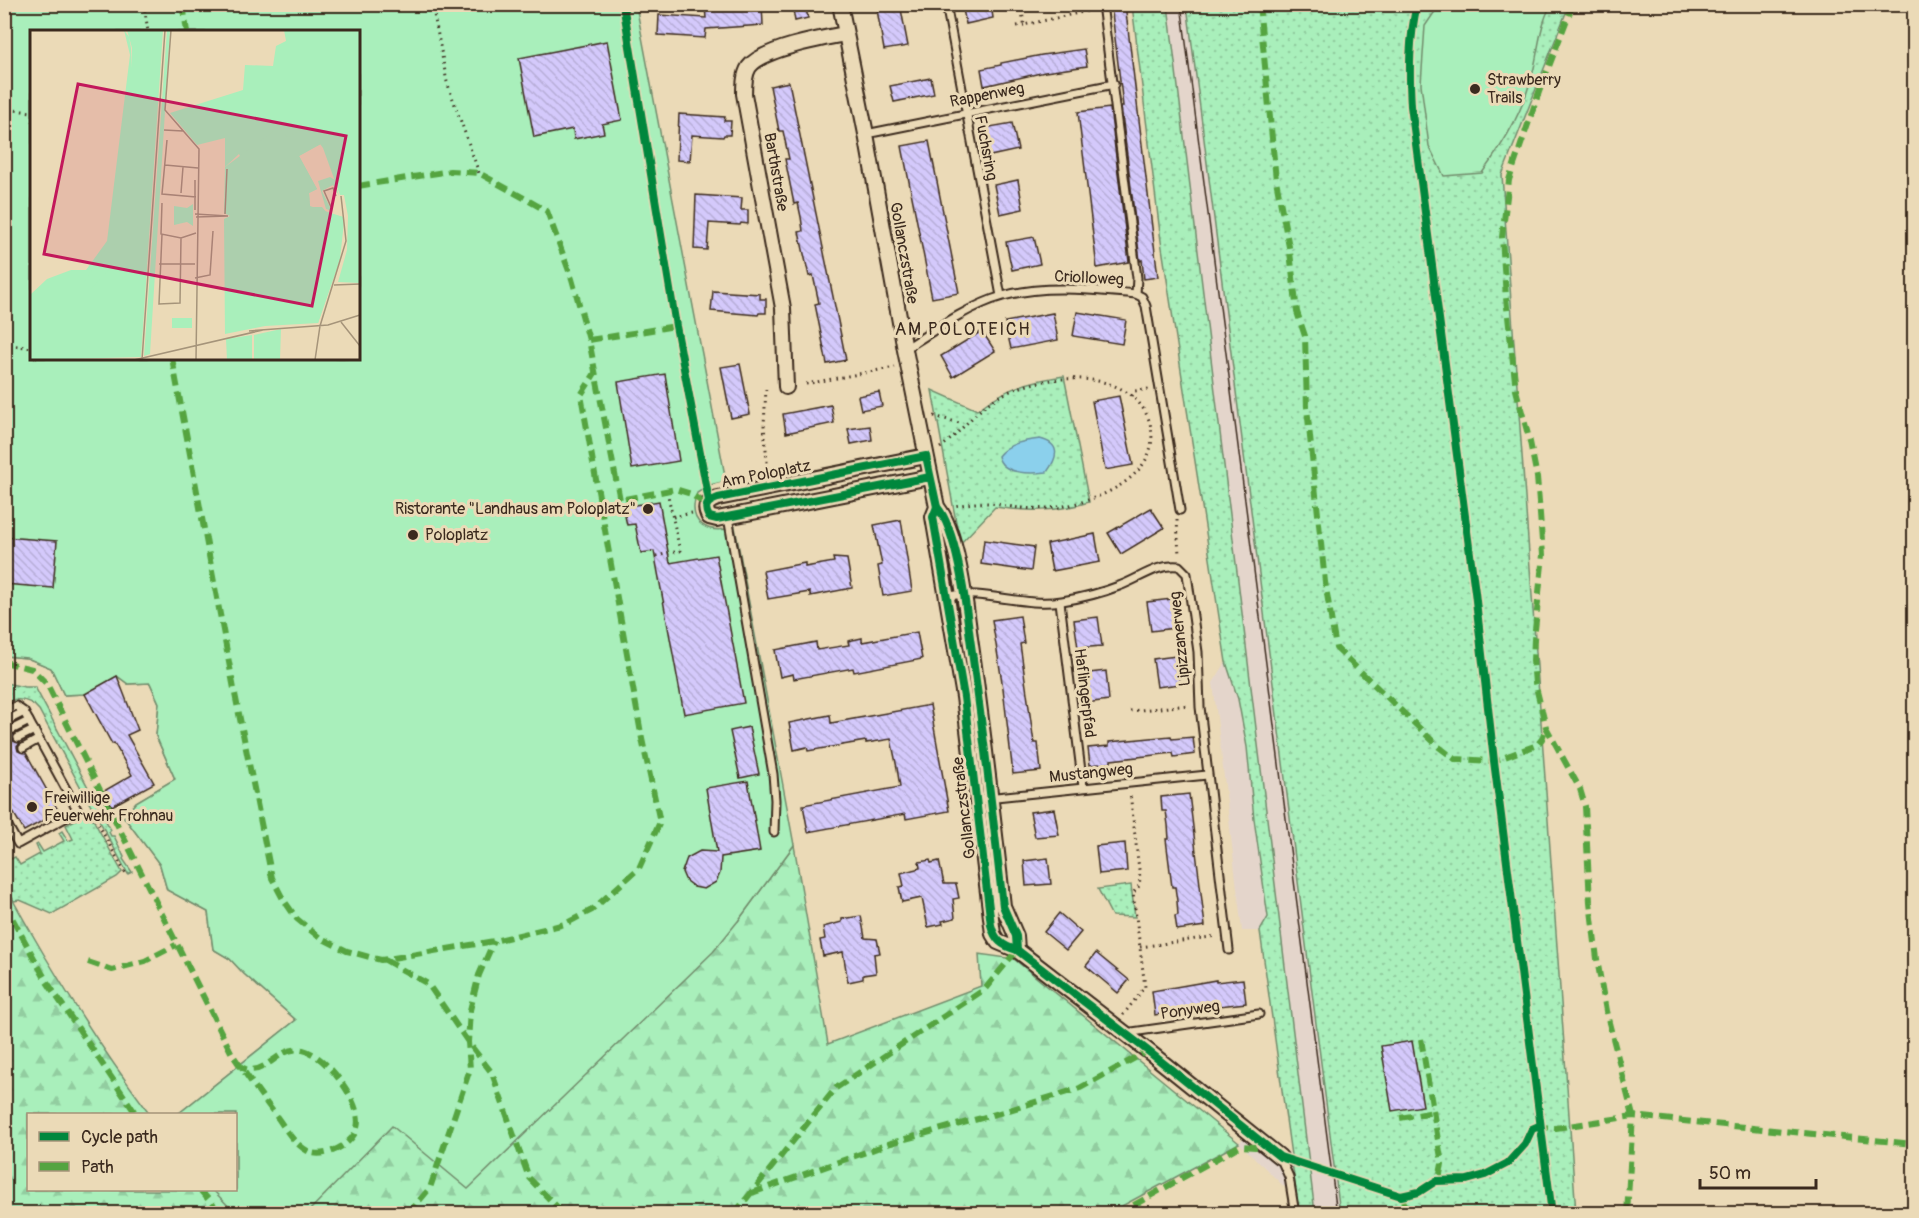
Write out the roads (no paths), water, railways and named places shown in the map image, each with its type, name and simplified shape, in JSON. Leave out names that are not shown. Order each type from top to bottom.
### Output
[{"type":"street","name":"Gollanczstraße","points":[[840,4],[866,134],[904,350],[930,477],[944,506],[944,515],[951,532],[964,594],[984,798]]},
{"type":"street","name":"Barthstraße","points":[[786,387],[783,308],[744,94],[745,77],[750,64],[767,55],[807,42],[845,34]]},
{"type":"street","name":"Am Poloplatz","points":[[728,517],[713,519],[709,517],[706,505],[709,501],[926,456]]},
{"type":"street","points":[[728,517],[930,477]]},
{"type":"street","name":"Gollanczstraße","points":[[944,506],[933,517],[964,697],[1004,906],[1016,936],[1017,950],[1280,1157]]},
{"type":"lane","name":"Fuchsring","points":[[946,4],[1001,296]]},
{"type":"lane","points":[[1103,6],[1137,278],[1136,294]]},
{"type":"lane","name":"Rappenweg","points":[[866,134],[1114,84]]},
{"type":"lane","name":"Criolloweg","points":[[904,350],[951,320],[1001,296],[1053,289],[1083,289],[1136,294],[1142,297],[1146,306],[1180,510]]},
{"type":"lane","points":[[728,517],[773,774],[774,832]]},
{"type":"lane","name":"Lipizzanerweg","points":[[1060,602],[1090,596],[1120,586],[1163,566],[1179,566],[1187,574],[1196,631],[1207,775],[1229,950]]},
{"type":"lane","points":[[948,596],[981,594],[1034,602],[1060,602]]},
{"type":"lane","name":"Haflingerpfad","points":[[1060,602],[1083,787]]},
{"type":"lane","points":[[4,711],[16,706],[24,712],[78,811],[18,844],[4,819]]},
{"type":"lane","points":[[8,720],[24,712]]},
{"type":"lane","points":[[13,729],[29,721]]},
{"type":"lane","points":[[18,738],[34,730]]},
{"type":"lane","points":[[23,748],[39,739]]},
{"type":"lane","name":"Mustangweg","points":[[984,798],[1207,775]]},
{"type":"lane","name":"Ponyweg","points":[[1125,1033],[1259,1014]]},
{"type":"lane","points":[[1280,1157],[1289,1177],[1295,1214]]},
{"type":"water","points":[[1040,439],[1052,444],[1056,452],[1054,461],[1047,472],[1011,470],[1005,467],[998,456],[1011,445]]},
{"type":"tram line","points":[[1181,4],[1337,1214]]},
{"type":"place","name":"Strawberry Trails","points":[[1475,89]]},
{"type":"place","name":"Ristorante \"Landhaus am Poloplatz\"","points":[[648,509]]},
{"type":"place","name":"Poloplatz","points":[[413,535]]},
{"type":"place","name":"Freiwillige Feuerwehr Frohnau","points":[[32,807]]},
{"type":"district","name":"AM POLOTEICH","points":[[963,329]]}]
